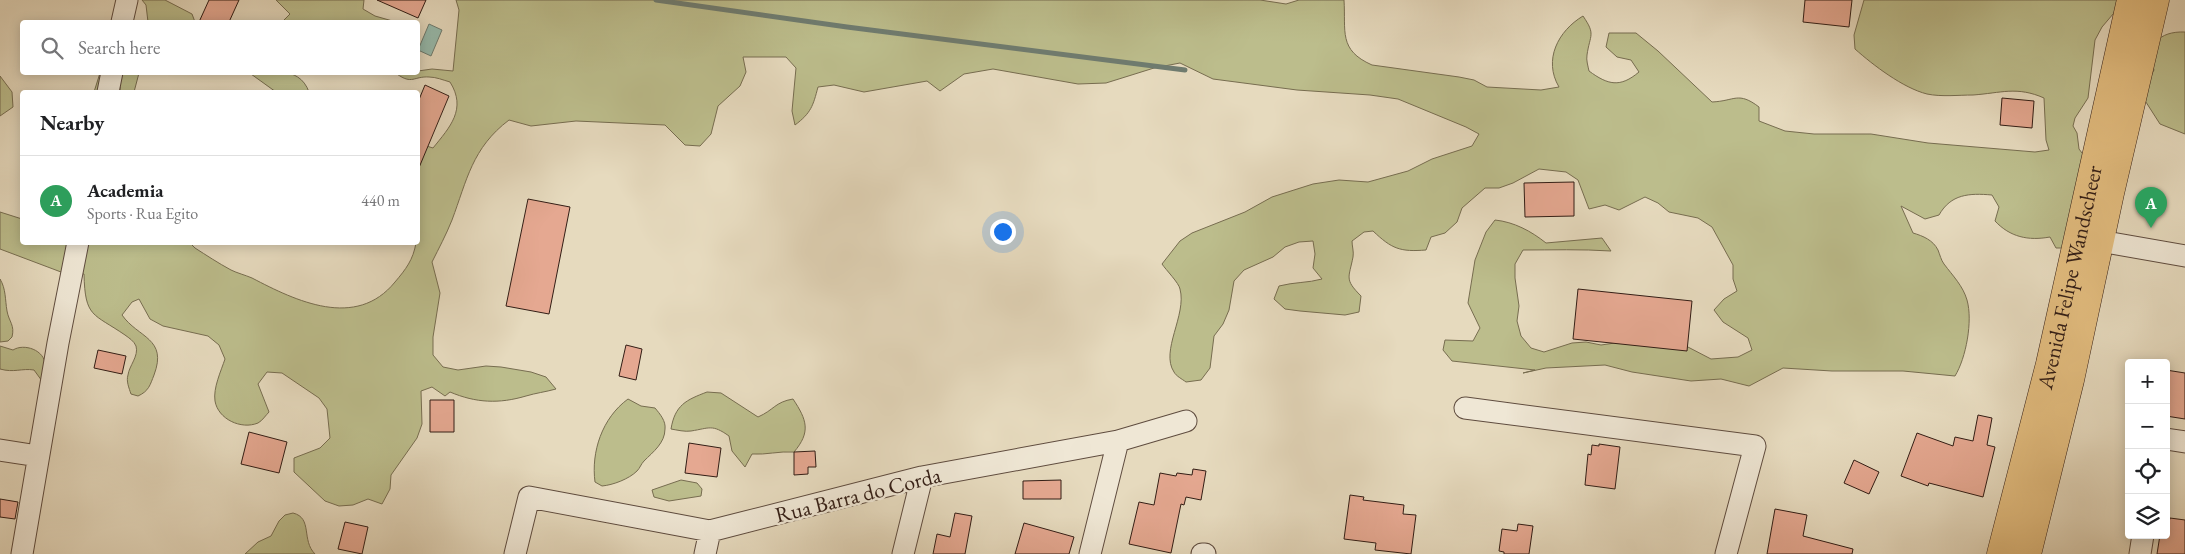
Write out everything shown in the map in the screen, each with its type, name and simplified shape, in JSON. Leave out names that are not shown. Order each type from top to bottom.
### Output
[{"type":"main road","name":"Avenida Felipe Wandscheer","points":[[2001,554],[2050,364],[2131,0]]},
{"type":"main road","name":"Avenida Felipe Wandscheer","points":[[2027,554],[2070,380],[2154,0]]},
{"type":"street","points":[[122,20],[127,0]]},
{"type":"street","points":[[108,90],[111,75]]},
{"type":"street","points":[[2100,241],[2185,256]]},
{"type":"street","points":[[22,554],[58,343],[77,245]]},
{"type":"street","points":[[1465,408],[1755,446],[1726,554]]},
{"type":"street","name":"Rua Barra do Corda","points":[[514,554],[529,497],[710,531],[922,478],[1118,441],[1186,421]]},
{"type":"street","points":[[2170,440],[2185,442]]},
{"type":"street","points":[[1090,554],[1118,441]]},
{"type":"street","points":[[0,450],[38,456]]},
{"type":"street","points":[[903,554],[922,478]]},
{"type":"street","points":[[705,554],[710,531]]},
{"type":"street","points":[[2140,554],[2142,539]]},
{"type":"green space","points":[[142,0],[165,0],[192,14],[194,20],[148,20],[146,5]]},
{"type":"green space","points":[[276,0],[364,0],[363,9],[375,16],[389,20],[284,20],[290,14]]},
{"type":"green space","points":[[456,0],[1260,0],[1286,4],[1299,0],[1344,0],[1345,30],[1349,46],[1361,59],[1372,65],[1459,77],[1474,80],[1487,87],[1541,90],[1559,87],[1552,67],[1556,47],[1566,30],[1583,16],[1591,31],[1587,57],[1589,71],[1608,82],[1626,81],[1639,72],[1631,60],[1617,57],[1606,47],[1609,33],[1636,33],[1712,102],[1736,98],[1746,99],[1759,107],[1759,121],[1785,131],[1814,134],[1871,134],[1928,143],[2035,152],[2049,150],[2046,140],[2044,98],[2017,91],[1973,95],[1938,95],[1927,94],[1908,87],[1879,69],[1855,49],[1854,35],[1864,0],[2125,0],[2102,27],[2095,40],[2088,98],[2075,118],[2073,126],[2077,133],[2079,149],[2085,157],[2063,248],[2056,248],[2050,237],[2027,238],[2007,231],[1995,221],[1999,207],[1992,195],[1976,194],[1961,196],[1949,203],[1939,215],[1925,219],[1901,206],[1913,233],[1927,239],[1936,247],[1943,262],[1960,286],[1967,300],[1969,329],[1965,350],[1955,376],[1903,371],[1832,371],[1783,368],[1749,386],[1721,379],[1691,381],[1632,372],[1605,365],[1546,368],[1523,373],[1535,370],[1452,361],[1443,350],[1445,340],[1473,341],[1480,328],[1468,303],[1475,260],[1486,232],[1495,220],[1522,228],[1546,243],[1602,238],[1611,251],[1523,250],[1515,264],[1519,306],[1517,321],[1521,336],[1531,348],[1544,352],[1572,343],[1586,342],[1601,345],[1615,343],[1686,346],[1711,359],[1738,357],[1752,350],[1748,338],[1723,322],[1714,310],[1724,299],[1737,291],[1733,279],[1733,265],[1712,227],[1698,218],[1669,212],[1658,203],[1645,197],[1619,210],[1605,205],[1589,209],[1578,180],[1566,172],[1539,169],[1499,188],[1485,188],[1462,208],[1457,222],[1445,233],[1431,237],[1426,250],[1403,250],[1397,248],[1373,231],[1364,232],[1352,241],[1353,255],[1349,278],[1352,286],[1361,296],[1359,312],[1345,315],[1285,309],[1274,299],[1279,286],[1322,279],[1313,268],[1315,254],[1313,241],[1299,242],[1285,247],[1273,257],[1244,270],[1234,281],[1229,310],[1223,324],[1214,336],[1210,368],[1201,380],[1186,382],[1175,373],[1170,354],[1180,310],[1180,289],[1162,264],[1180,241],[1192,233],[1245,212],[1272,197],[1313,184],[1339,180],[1368,182],[1408,171],[1432,159],[1472,146],[1479,134],[1398,99],[1297,90],[1213,79],[1180,63],[1154,68],[1106,83],[1078,84],[993,69],[964,74],[940,91],[927,81],[864,92],[834,85],[818,87],[811,109],[795,125],[792,111],[796,68],[786,57],[743,57],[746,72],[740,86],[718,106],[711,134],[700,146],[685,145],[665,125],[576,121],[531,126],[509,120],[479,153],[467,178],[450,226],[432,262],[440,293],[433,337],[433,355],[443,367],[458,370],[486,366],[531,372],[546,377],[556,389],[516,399],[497,401],[478,400],[450,392],[445,396],[432,387],[421,391],[422,424],[417,438],[391,475],[390,489],[382,504],[368,499],[353,505],[339,506],[325,501],[294,472],[294,458],[320,448],[330,438],[327,409],[319,398],[282,373],[267,372],[258,384],[269,412],[261,421],[245,425],[225,418],[215,401],[216,385],[225,359],[219,345],[208,336],[163,326],[150,319],[139,299],[132,302],[122,315],[154,346],[157,353],[157,363],[147,390],[138,396],[131,394],[127,377],[135,357],[136,346],[130,338],[93,313],[86,299],[84,274],[61,272],[0,249],[0,212],[20,218],[20,245],[192,245],[231,270],[306,302],[325,307],[344,308],[362,305],[379,297],[406,268],[415,245],[420,245],[420,162],[422,159],[420,144],[433,148],[450,125],[457,109],[455,92],[450,82],[432,77],[410,80],[399,75],[420,75],[420,71],[432,69],[453,71],[459,10]]},
{"type":"green space","points":[[2185,32],[2185,134],[2160,124],[2144,99],[2146,85],[2154,70],[2152,61],[2153,47],[2157,41],[2168,34]]},
{"type":"green space","points":[[99,75],[138,75],[135,90],[120,90],[120,87],[95,90]]},
{"type":"green space","points":[[252,75],[294,75],[304,83],[308,90],[273,90]]},
{"type":"green space","points":[[0,76],[12,92],[13,107],[0,116]]},
{"type":"green space","points":[[0,279],[13,329],[12,337],[8,341],[0,342]]},
{"type":"green space","points":[[0,346],[13,350],[23,347],[33,349],[42,355],[45,365],[42,381],[34,370],[10,371],[0,369]]},
{"type":"green space","points":[[707,392],[721,393],[758,417],[778,404],[793,399],[804,420],[805,432],[803,438],[794,452],[752,454],[745,467],[732,451],[729,436],[719,430],[715,428],[691,431],[671,429],[675,414],[683,404]]},
{"type":"green space","points":[[628,399],[641,406],[655,408],[664,420],[663,439],[634,474],[621,481],[602,486],[595,482],[594,471],[600,436],[611,416]]},
{"type":"green space","points":[[681,480],[697,483],[702,489],[701,496],[669,501],[654,497],[652,490]]},
{"type":"green space","points":[[293,513],[303,520],[308,542],[315,554],[245,554],[258,542],[271,536],[279,521],[285,515]]},
{"type":"shaded area","points":[[429,24],[442,30],[431,56],[420,51],[420,45]]},
{"type":"building","points":[[209,0],[239,0],[230,20],[200,20]]},
{"type":"building","points":[[377,0],[426,0],[418,18]]},
{"type":"building","points":[[1805,0],[1852,0],[1849,27],[1803,22]]},
{"type":"building","points":[[425,85],[449,96],[420,165],[420,97]]},
{"type":"building","points":[[2002,98],[2034,101],[2032,128],[2000,125]]},
{"type":"building","points":[[1574,182],[1574,216],[1525,217],[1524,183]]},
{"type":"building","points":[[528,199],[570,207],[549,314],[506,306]]},
{"type":"building","points":[[1578,289],[1692,301],[1687,351],[1573,339]]},
{"type":"building","points":[[626,345],[642,349],[636,380],[619,376]]},
{"type":"building","points":[[98,350],[126,356],[122,374],[94,368]]},
{"type":"building","points":[[2170,371],[2185,373],[2185,419],[2170,417]]},
{"type":"building","points":[[430,400],[454,400],[454,432],[430,432]]},
{"type":"building","points":[[1978,415],[1992,418],[1987,445],[1995,447],[1983,497],[1929,483],[1928,486],[1901,476],[1917,433],[1953,446],[1955,437],[1973,441]]},
{"type":"building","points":[[249,432],[287,442],[279,473],[241,464]]},
{"type":"building","points":[[689,443],[721,448],[717,477],[685,473]]},
{"type":"building","points":[[1599,444],[1620,447],[1615,489],[1585,485],[1588,454],[1591,455],[1592,445],[1599,446]]},
{"type":"building","points":[[815,451],[816,467],[808,467],[808,474],[794,475],[794,452]]},
{"type":"building","points":[[1854,460],[1879,472],[1869,494],[1844,483]]},
{"type":"building","points":[[1193,469],[1206,471],[1201,500],[1186,497],[1184,505],[1181,504],[1171,553],[1129,544],[1139,502],[1154,505],[1160,473],[1176,476],[1177,473],[1192,475]]},
{"type":"building","points":[[1061,480],[1061,499],[1023,499],[1023,481]]},
{"type":"building","points":[[1350,495],[1364,497],[1363,500],[1404,505],[1403,514],[1416,515],[1411,554],[1375,550],[1376,543],[1344,539]]},
{"type":"building","points":[[0,499],[18,502],[15,519],[0,517]]},
{"type":"building","points":[[1775,509],[1807,515],[1803,536],[1853,549],[1852,554],[1767,554]]},
{"type":"building","points":[[955,513],[972,516],[965,554],[933,554],[937,534],[950,537]]},
{"type":"building","points":[[2170,518],[2185,520],[2185,554],[2157,554],[2159,539],[2170,539]]},
{"type":"building","points":[[345,522],[368,527],[362,554],[338,549]]},
{"type":"building","points":[[1024,523],[1074,537],[1069,554],[1015,554]]},
{"type":"building","points":[[1518,524],[1533,526],[1529,554],[1504,554],[1504,552],[1499,551],[1502,529],[1517,531]]},
{"type":"waterway","points":[[656,0],[847,27],[1185,70]]},
{"type":"place","name":"Academia","points":[[2151,228]]}]
